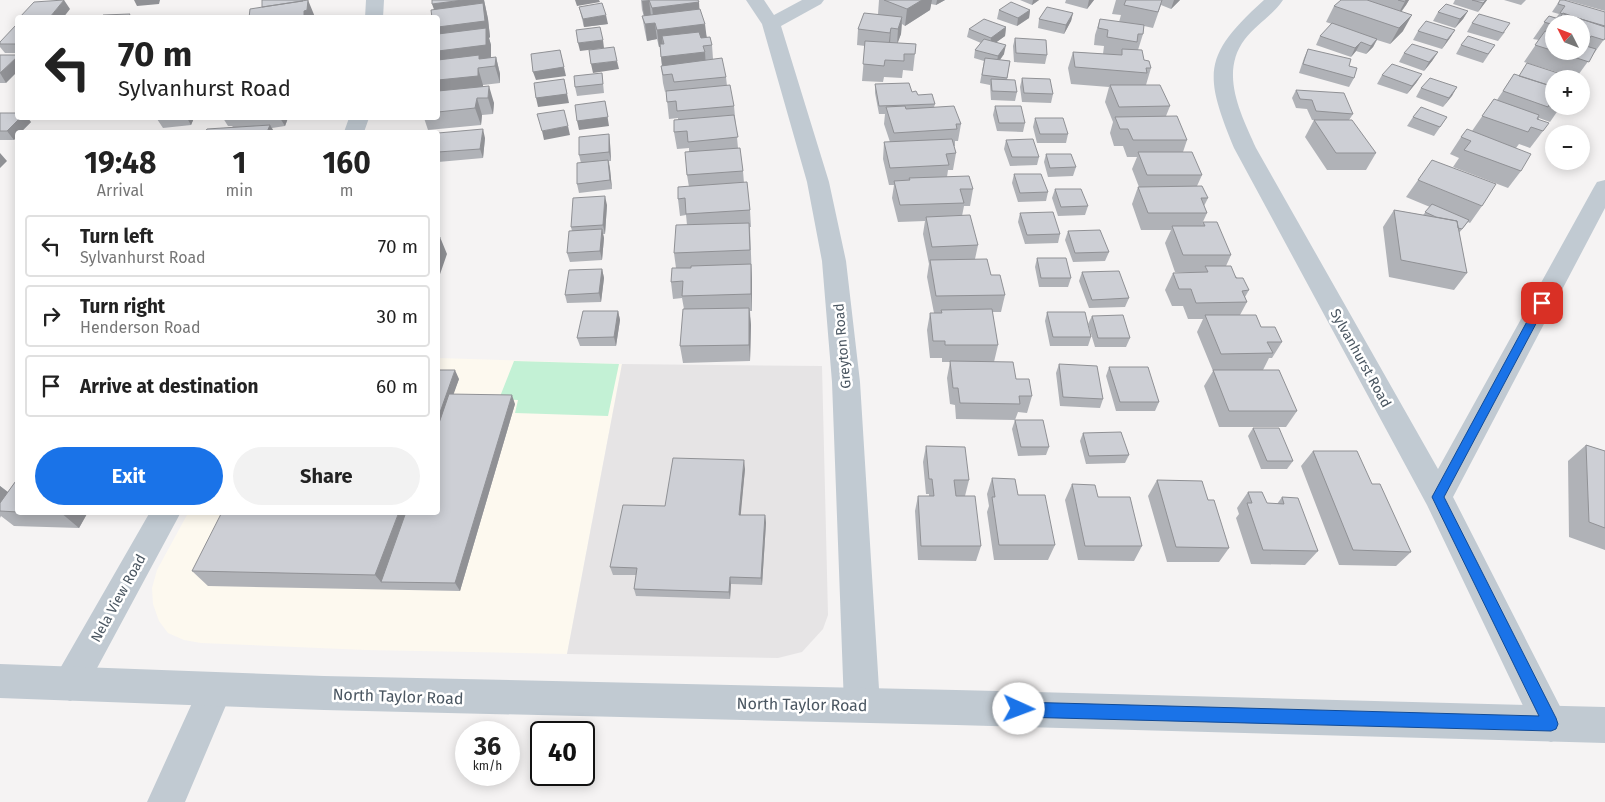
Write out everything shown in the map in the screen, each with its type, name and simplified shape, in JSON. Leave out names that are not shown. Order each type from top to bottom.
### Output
[{"type":"street","points":[[374,15],[375,0]]},
{"type":"street","name":"Greyton Road","points":[[755,0],[771,24],[818,182],[834,261],[846,382],[862,705]]},
{"type":"street","points":[[771,24],[815,0]]},
{"type":"street","name":"Sylvanhurst Road","points":[[1274,0],[1244,27],[1230,45],[1223,60],[1221,78],[1228,110],[1244,148],[1438,497],[1551,724]]},
{"type":"street","points":[[1438,497],[1605,187]]},
{"type":"street","name":"Nela View Road","points":[[70,684],[164,515]]},
{"type":"street","name":"North Taylor Road","points":[[0,681],[215,691],[524,700],[862,705],[1605,725]]},
{"type":"street","points":[[166,802],[215,691]]},
{"type":"shaded area","points":[[440,358],[622,364],[567,654],[366,650],[201,643],[184,640],[168,633],[159,621],[153,604],[152,588],[157,570],[187,515],[440,515]]},
{"type":"shaded area","points":[[622,364],[822,366],[828,615],[823,629],[802,652],[778,658],[567,654]]},
{"type":"green space","points":[[514,361],[619,364],[608,416],[515,413],[518,400],[499,399]]},
{"type":"building","points":[[64,0],[52,15],[22,15],[34,2]]},
{"type":"building","points":[[262,0],[303,0],[303,1],[262,7]]},
{"type":"building","points":[[308,0],[307,10],[304,11],[304,15],[249,15],[250,9]]},
{"type":"building","points":[[432,0],[463,0],[432,4]]},
{"type":"building","points":[[649,0],[698,0],[699,2],[652,8]]},
{"type":"building","points":[[884,0],[922,0],[907,9]]},
{"type":"building","points":[[1126,0],[1162,0],[1158,12],[1124,5]]},
{"type":"building","points":[[1341,0],[1367,0],[1412,15],[1399,28],[1334,6]]},
{"type":"building","points":[[1472,0],[1486,0],[1483,3]]},
{"type":"building","points":[[1560,0],[1564,0],[1605,12],[1605,26],[1590,22],[1590,15],[1567,15],[1560,13],[1565,6],[1558,4]]},
{"type":"building","points":[[1011,2],[1030,10],[1018,18],[999,10]]},
{"type":"building","points":[[483,3],[485,21],[440,27],[440,15],[432,15],[431,10]]},
{"type":"building","points":[[602,3],[606,15],[583,19],[579,7]]},
{"type":"building","points":[[1446,4],[1468,11],[1460,19],[1438,12]]},
{"type":"building","points":[[1047,7],[1073,13],[1066,25],[1039,19]]},
{"type":"building","points":[[700,9],[705,24],[657,30],[655,23],[645,24],[642,16]]},
{"type":"building","points":[[864,13],[902,17],[898,29],[891,28],[890,33],[858,29]]},
{"type":"building","points":[[1479,14],[1510,23],[1503,33],[1472,23]]},
{"type":"building","points":[[984,19],[1006,27],[991,38],[969,29]]},
{"type":"building","points":[[1100,19],[1144,25],[1143,34],[1138,34],[1137,42],[1107,37],[1108,30],[1098,28]]},
{"type":"building","points":[[1426,21],[1455,30],[1447,40],[1418,31]]},
{"type":"building","points":[[1590,22],[1605,27],[1604,40],[1591,36],[1590,38]]},
{"type":"building","points":[[1332,23],[1377,39],[1371,46],[1361,42],[1355,48],[1320,36]]},
{"type":"building","points":[[15,26],[15,44],[0,44]]},
{"type":"building","points":[[600,27],[603,40],[578,43],[576,30]]},
{"type":"building","points":[[486,28],[486,45],[440,51],[440,34]]},
{"type":"building","points":[[1545,31],[1545,48],[1535,45]]},
{"type":"building","points":[[699,32],[701,38],[710,37],[712,45],[703,46],[705,52],[661,57],[660,44],[664,44],[662,36]]},
{"type":"building","points":[[1468,36],[1495,45],[1488,54],[1461,45]]},
{"type":"building","points":[[1015,38],[1046,40],[1047,55],[1016,53]]},
{"type":"building","points":[[984,39],[1006,45],[998,56],[975,50]]},
{"type":"building","points":[[865,41],[916,44],[915,54],[904,54],[904,61],[885,60],[884,66],[863,64]]},
{"type":"building","points":[[1412,44],[1438,52],[1429,62],[1404,53]]},
{"type":"building","points":[[614,47],[617,61],[591,64],[589,50]]},
{"type":"building","points":[[1590,47],[1596,49],[1589,62],[1583,60],[1590,60]]},
{"type":"building","points":[[1122,49],[1142,50],[1144,60],[1149,61],[1151,68],[1146,68],[1147,73],[1075,67],[1073,52],[1122,55]]},
{"type":"building","points":[[1308,49],[1351,59],[1349,66],[1357,68],[1354,78],[1303,64]]},
{"type":"building","points":[[560,50],[564,67],[533,72],[531,54]]},
{"type":"building","points":[[0,55],[15,55],[15,59],[0,73]]},
{"type":"building","points":[[479,55],[479,59],[496,57],[495,66],[478,68],[478,76],[440,80],[440,60]]},
{"type":"building","points":[[722,58],[726,77],[674,82],[672,74],[663,75],[661,66]]},
{"type":"building","points":[[985,58],[1010,61],[1007,78],[982,75]]},
{"type":"building","points":[[1527,63],[1549,70],[1545,70],[1545,84],[1519,76]]},
{"type":"building","points":[[1392,64],[1422,74],[1412,86],[1382,75]]},
{"type":"building","points":[[602,73],[603,84],[575,87],[574,76]]},
{"type":"building","points":[[1514,74],[1545,84],[1545,106],[1503,91]]},
{"type":"building","points":[[1022,78],[1050,79],[1053,94],[1024,93]]},
{"type":"building","points":[[1430,78],[1457,87],[1449,98],[1421,88]]},
{"type":"building","points":[[564,79],[567,94],[536,98],[534,83]]},
{"type":"building","points":[[991,79],[1015,80],[1017,92],[992,91]]},
{"type":"building","points":[[909,83],[912,92],[916,91],[918,95],[932,94],[935,104],[879,106],[875,84]]},
{"type":"building","points":[[730,85],[734,106],[677,111],[676,101],[667,102],[666,91]]},
{"type":"building","points":[[1110,85],[1160,85],[1170,106],[1119,107]]},
{"type":"building","points":[[489,86],[488,98],[477,98],[475,108],[440,112],[440,91]]},
{"type":"building","points":[[1296,90],[1344,93],[1353,114],[1316,111],[1312,100],[1300,99]]},
{"type":"building","points":[[1494,99],[1539,115],[1537,119],[1549,123],[1545,125],[1543,131],[1531,127],[1528,132],[1482,116]]},
{"type":"building","points":[[605,101],[608,117],[577,121],[575,105]]},
{"type":"building","points":[[905,106],[906,109],[954,106],[961,124],[956,124],[957,129],[894,133],[886,107]]},
{"type":"building","points":[[995,106],[1021,106],[1025,123],[999,123]]},
{"type":"building","points":[[1421,107],[1447,117],[1440,127],[1413,117]]},
{"type":"building","points":[[564,110],[568,126],[542,131],[537,114]]},
{"type":"building","points":[[0,113],[15,113],[15,120],[18,120],[7,131],[0,131]]},
{"type":"building","points":[[734,115],[738,137],[688,142],[687,131],[674,132],[674,120]]},
{"type":"building","points":[[1177,116],[1187,140],[1133,140],[1128,129],[1120,129],[1115,117]]},
{"type":"building","points":[[1035,118],[1063,118],[1068,134],[1040,134]]},
{"type":"building","points":[[1314,120],[1352,120],[1376,153],[1336,153]]},
{"type":"building","points":[[270,125],[268,130],[207,129]]},
{"type":"building","points":[[483,129],[480,149],[440,152],[440,133]]},
{"type":"building","points":[[1467,129],[1531,154],[1521,171],[1464,150],[1471,141],[1461,137]]},
{"type":"building","points":[[609,134],[609,152],[579,155],[579,137]]},
{"type":"building","points":[[952,139],[956,153],[946,154],[949,165],[890,168],[884,142]]},
{"type":"building","points":[[1033,139],[1039,157],[1012,157],[1006,140]]},
{"type":"building","points":[[740,148],[743,171],[687,175],[685,152]]},
{"type":"building","points":[[1138,152],[1192,152],[1202,175],[1147,175]]},
{"type":"building","points":[[1046,154],[1071,154],[1076,167],[1050,168]]},
{"type":"building","points":[[608,160],[610,180],[577,184],[577,163]]},
{"type":"building","points":[[1432,160],[1496,184],[1482,206],[1418,180]]},
{"type":"building","points":[[1014,174],[1041,174],[1048,192],[1020,193]]},
{"type":"building","points":[[969,176],[973,189],[960,189],[964,203],[900,205],[894,181],[910,180],[909,178]]},
{"type":"building","points":[[747,182],[750,210],[686,214],[685,198],[678,199],[678,187]]},
{"type":"building","points":[[1202,186],[1208,198],[1201,198],[1207,213],[1148,213],[1138,187]]},
{"type":"building","points":[[1055,189],[1081,189],[1088,206],[1061,207]]},
{"type":"building","points":[[605,196],[603,225],[571,227],[573,198]]},
{"type":"building","points":[[1432,204],[1469,220],[1462,229],[1458,228],[1457,221],[1436,217],[1425,212]]},
{"type":"building","points":[[1394,210],[1457,221],[1467,273],[1401,260]]},
{"type":"building","points":[[1053,212],[1060,234],[1027,235],[1020,213]]},
{"type":"building","points":[[970,215],[978,245],[932,247],[926,217]]},
{"type":"building","points":[[1203,222],[1217,222],[1231,255],[1183,255],[1172,226],[1205,226]]},
{"type":"building","points":[[749,223],[750,250],[674,253],[676,225]]},
{"type":"building","points":[[602,229],[600,251],[567,253],[569,231]]},
{"type":"building","points":[[1100,230],[1109,252],[1075,253],[1068,231]]},
{"type":"building","points":[[1037,258],[1066,258],[1071,278],[1041,278]]},
{"type":"building","points":[[987,259],[991,275],[1000,275],[1005,295],[936,296],[930,260]]},
{"type":"building","points":[[751,264],[751,294],[682,296],[683,281],[671,282],[672,268]]},
{"type":"building","points":[[1205,266],[1231,266],[1236,278],[1243,278],[1249,290],[1242,291],[1247,302],[1196,303],[1191,289],[1179,289],[1173,273],[1208,272]]},
{"type":"building","points":[[602,269],[599,293],[565,295],[569,270]]},
{"type":"building","points":[[1119,271],[1129,298],[1092,300],[1082,272]]},
{"type":"building","points":[[749,308],[749,345],[680,346],[683,309]]},
{"type":"building","points":[[992,309],[998,345],[945,345],[945,341],[933,341],[930,313],[942,313],[941,310]]},
{"type":"building","points":[[583,311],[618,311],[614,337],[577,338]]},
{"type":"building","points":[[1047,312],[1085,312],[1091,337],[1053,337]]},
{"type":"building","points":[[1123,315],[1130,338],[1098,338],[1092,316]]},
{"type":"building","points":[[1205,315],[1256,315],[1261,327],[1275,327],[1282,342],[1267,342],[1273,353],[1221,354]]},
{"type":"building","points":[[950,361],[1013,362],[1016,379],[1029,379],[1032,396],[1019,396],[1020,404],[960,403],[958,388],[953,388]]},
{"type":"building","points":[[1059,364],[1097,366],[1103,399],[1063,397]]},
{"type":"building","points":[[1109,367],[1148,367],[1159,402],[1120,402]]},
{"type":"building","points":[[440,370],[455,370],[440,412]]},
{"type":"building","points":[[1213,370],[1279,370],[1297,411],[1229,411]]},
{"type":"building","points":[[449,394],[512,395],[455,583],[381,582],[405,515],[440,515],[440,420]]},
{"type":"building","points":[[1015,420],[1043,420],[1049,447],[1021,447]]},
{"type":"building","points":[[1253,428],[1279,428],[1293,461],[1267,461]]},
{"type":"building","points":[[1121,432],[1129,455],[1089,456],[1083,433]]},
{"type":"building","points":[[1586,445],[1605,451],[1605,528],[1589,522]]},
{"type":"building","points":[[926,446],[965,447],[969,480],[954,480],[956,496],[975,496],[981,546],[921,546],[918,496],[934,496],[932,479],[929,479]]},
{"type":"building","points":[[1313,451],[1357,451],[1372,484],[1380,484],[1411,552],[1353,550]]},
{"type":"building","points":[[673,458],[744,460],[739,515],[765,515],[761,578],[730,577],[729,592],[634,589],[637,568],[610,567],[623,505],[665,506]]},
{"type":"building","points":[[992,478],[1015,479],[1018,495],[1045,495],[1055,545],[999,545],[992,497],[995,497]]},
{"type":"building","points":[[1157,480],[1202,481],[1208,500],[1214,500],[1229,548],[1176,547]]},
{"type":"building","points":[[15,482],[15,512],[0,511],[0,503]]},
{"type":"building","points":[[1072,484],[1095,485],[1098,497],[1130,497],[1142,546],[1085,546]]},
{"type":"building","points":[[1248,492],[1262,492],[1267,503],[1284,504],[1282,497],[1298,498],[1318,551],[1263,550],[1247,503],[1252,503]]},
{"type":"building","points":[[220,515],[398,515],[375,575],[192,571]]},
{"type":"route","points":[[1019,709],[1551,724],[1438,497],[1542,303]]}]
